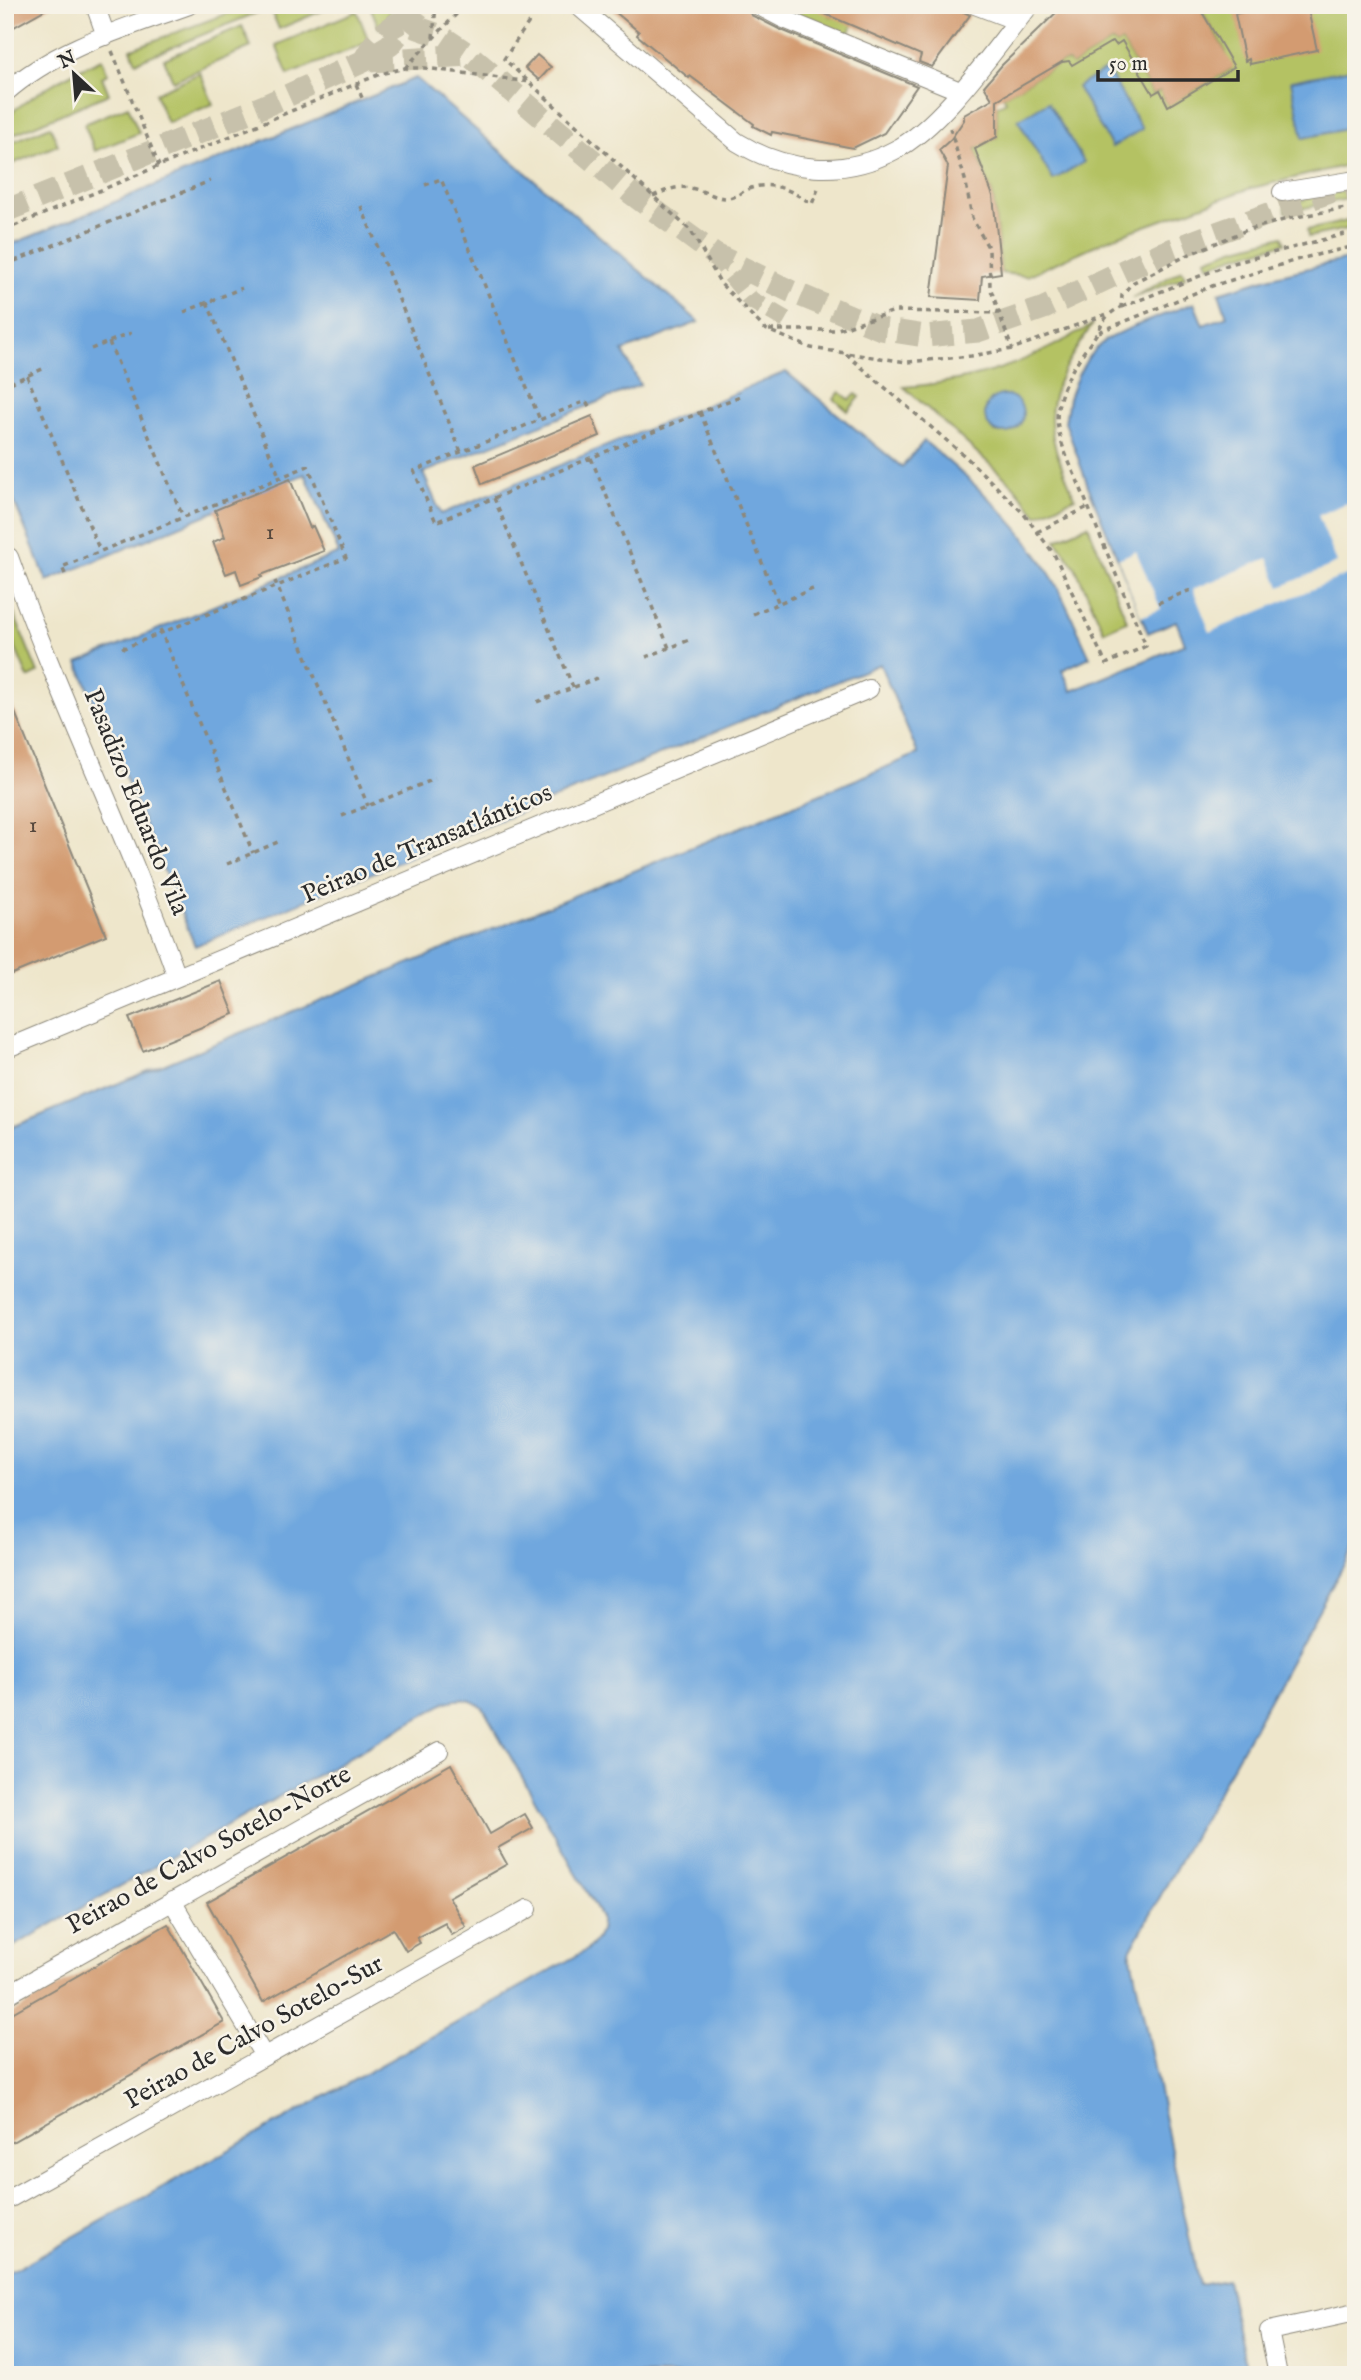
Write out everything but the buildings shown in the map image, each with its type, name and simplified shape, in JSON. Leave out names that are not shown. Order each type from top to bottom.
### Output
[{"type":"street","points":[[94,5],[106,36]]},
{"type":"street","points":[[5,93],[54,58],[189,5]]},
{"type":"street","points":[[578,5],[730,137],[756,153],[794,166],[833,168],[853,165],[896,150],[930,124],[1030,5]]},
{"type":"street","points":[[757,5],[787,12],[960,91]]},
{"type":"street","points":[[975,5],[1017,21]]},
{"type":"street","points":[[1282,192],[1356,180]]},
{"type":"street","name":"Pasadizo Eduardo Vila","points":[[5,555],[9,557],[44,648],[154,911],[177,976]]},
{"type":"street","name":"Peirao de Transatlánticos","points":[[5,1049],[869,689]]},
{"type":"street","name":"Peirao de Calvo Sotelo-Norte","points":[[5,1996],[439,1751]]},
{"type":"street","points":[[172,1901],[264,2056]]},
{"type":"street","name":"Peirao de Calvo Sotelo-Sur","points":[[5,2201],[528,1909]]},
{"type":"street","points":[[1278,2375],[1269,2331],[1356,2312]]},
{"type":"path","points":[[433,40],[436,5]]},
{"type":"path","points":[[405,68],[466,5]]},
{"type":"path","points":[[520,5],[529,22],[504,59],[691,231],[722,284],[765,330],[811,348],[907,362],[1012,349],[1108,314],[1230,264],[1356,231]]},
{"type":"path","points":[[106,36],[159,166]]},
{"type":"path","points":[[5,230],[380,74],[405,68],[425,68],[531,82]]},
{"type":"path","points":[[356,84],[363,100]]},
{"type":"path","points":[[950,127],[966,183],[972,218],[989,249],[990,288],[1012,349]]},
{"type":"path","points":[[425,185],[441,179],[540,420]]},
{"type":"path","points":[[5,265],[210,181]]},
{"type":"path","points":[[653,196],[673,188],[689,187],[731,199],[758,185],[772,185],[793,191],[811,204],[818,189]]},
{"type":"path","points":[[361,206],[461,452]]},
{"type":"path","points":[[1121,307],[1122,295],[1132,282],[1190,254],[1247,230],[1291,218],[1356,206]]},
{"type":"path","points":[[1097,333],[1212,286],[1303,258],[1356,246]]},
{"type":"path","points":[[184,312],[242,288]]},
{"type":"path","points":[[207,302],[280,478]]},
{"type":"path","points":[[765,330],[835,330],[895,311],[999,313]]},
{"type":"path","points":[[846,354],[967,458],[1023,513],[1054,554],[1106,664],[1146,646],[1064,445],[1057,408],[1075,363],[1108,314]]},
{"type":"path","points":[[90,349],[131,333]]},
{"type":"path","points":[[109,341],[183,517]]},
{"type":"path","points":[[10,383],[45,368]]},
{"type":"path","points":[[27,376],[100,551]]},
{"type":"path","points":[[589,406],[586,401],[414,471],[436,522],[740,396],[739,392]]},
{"type":"path","points":[[700,412],[779,604]]},
{"type":"path","points":[[591,458],[669,648]]},
{"type":"path","points":[[65,574],[62,567],[308,466],[346,558],[276,583],[124,648],[122,645]]},
{"type":"path","points":[[494,498],[573,687]]},
{"type":"path","points":[[1037,532],[1088,507]]},
{"type":"path","points":[[276,583],[368,806]]},
{"type":"path","points":[[753,614],[815,588]]},
{"type":"path","points":[[1158,603],[1193,589]]},
{"type":"path","points":[[161,631],[253,853]]},
{"type":"path","points":[[646,657],[692,639]]},
{"type":"path","points":[[537,702],[597,678]]},
{"type":"path","points":[[342,816],[435,779]]},
{"type":"path","points":[[227,864],[278,842]]},
{"type":"green space","points":[[250,5],[259,5],[261,11],[136,62],[131,49]]},
{"type":"green space","points":[[269,5],[335,5],[279,29]]},
{"type":"green space","points":[[387,5],[390,9],[400,5],[388,14],[383,27],[379,28],[370,6]]},
{"type":"green space","points":[[795,5],[821,5],[830,16],[855,20],[848,37],[791,14]]},
{"type":"green space","points":[[1198,5],[1356,5],[1356,163],[1248,189],[1109,239],[1027,276],[1001,273],[993,196],[975,149],[997,137],[997,106],[1006,101],[1003,96],[1062,62],[1069,61],[1072,65],[1113,41],[1116,45],[1122,41],[1153,94],[1160,90],[1168,105],[1231,69],[1225,51]]},
{"type":"green space","points":[[357,11],[369,42],[288,75],[276,45]]},
{"type":"green space","points":[[242,26],[251,47],[173,81],[164,59]]},
{"type":"green space","points":[[102,59],[108,74],[102,77],[109,94],[5,138],[5,118],[16,109],[51,85]]},
{"type":"green space","points":[[200,73],[213,104],[167,123],[155,93]]},
{"type":"green space","points":[[128,106],[139,133],[95,151],[84,124]]},
{"type":"green space","points":[[50,126],[58,145],[7,166],[5,145]]},
{"type":"green space","points":[[1356,190],[1356,197],[1286,212],[1285,205],[1328,193]]},
{"type":"green space","points":[[1356,219],[1356,227],[1308,237],[1307,230]]},
{"type":"green space","points":[[1283,236],[1285,243],[1209,266],[1206,259],[1233,249]]},
{"type":"green space","points":[[1182,270],[1185,277],[1132,298]]},
{"type":"green space","points":[[1092,325],[1066,366],[1054,394],[1052,409],[1051,425],[1056,449],[1075,498],[1037,515],[1013,485],[904,387],[957,380],[1002,368],[1046,350]],"holes":[[[1015,399],[1020,406],[1022,418],[1015,429],[1010,432],[995,432]]]},
{"type":"green space","points":[[840,392],[850,400],[856,394],[860,397],[848,411],[834,399]]},
{"type":"green space","points":[[1088,525],[1127,621],[1104,631],[1075,567],[1056,540]]},
{"type":"green space","points":[[11,607],[38,673],[28,678],[5,623],[5,609]]},
{"type":"water","points":[[1356,68],[1356,127],[1303,138],[1291,81]]},
{"type":"water","points":[[1107,69],[1142,129],[1112,147],[1077,87]]},
{"type":"water","points":[[416,78],[699,322],[623,351],[640,385],[423,473],[441,514],[786,372],[902,467],[924,441],[1011,521],[1053,579],[1090,657],[1062,670],[1072,691],[1185,644],[1176,621],[1148,633],[1065,422],[1069,398],[1089,356],[1105,340],[1194,303],[1203,325],[1227,316],[1219,293],[1271,277],[1356,257],[1356,1543],[1130,1951],[1199,2285],[1227,2280],[1248,2375],[5,2375],[5,2275],[585,1951],[600,1932],[601,1917],[483,1708],[474,1702],[462,1700],[447,1702],[5,1951],[5,1130],[918,754],[880,664],[195,946],[78,663],[339,553],[305,474],[47,581],[5,480],[5,247]]},
{"type":"water","points":[[1048,102],[1084,162],[1053,180],[1018,120]]},
{"type":"water","points":[[1004,395],[1018,400],[1023,414],[1018,428],[1004,433],[990,428],[985,414],[990,400]]},
{"type":"pier","points":[[1347,503],[1356,525],[1356,571],[1210,632],[1193,589],[1268,558],[1280,587],[1337,563],[1318,515]]},
{"type":"pier","points":[[1136,551],[1161,609],[1141,617],[1118,559]]},
{"type":"tunnel","points":[[5,211],[262,107],[364,61],[390,45],[421,5]]},
{"type":"tunnel","points":[[364,61],[379,38],[401,22],[441,36],[469,55],[631,193],[714,254],[790,291],[881,329],[925,336],[978,331],[1044,308],[1162,253],[1332,191],[1352,188]]},
{"type":"tunnel","points":[[371,61],[469,55]]},
{"type":"tunnel","points":[[714,254],[751,300],[786,320]]}]
